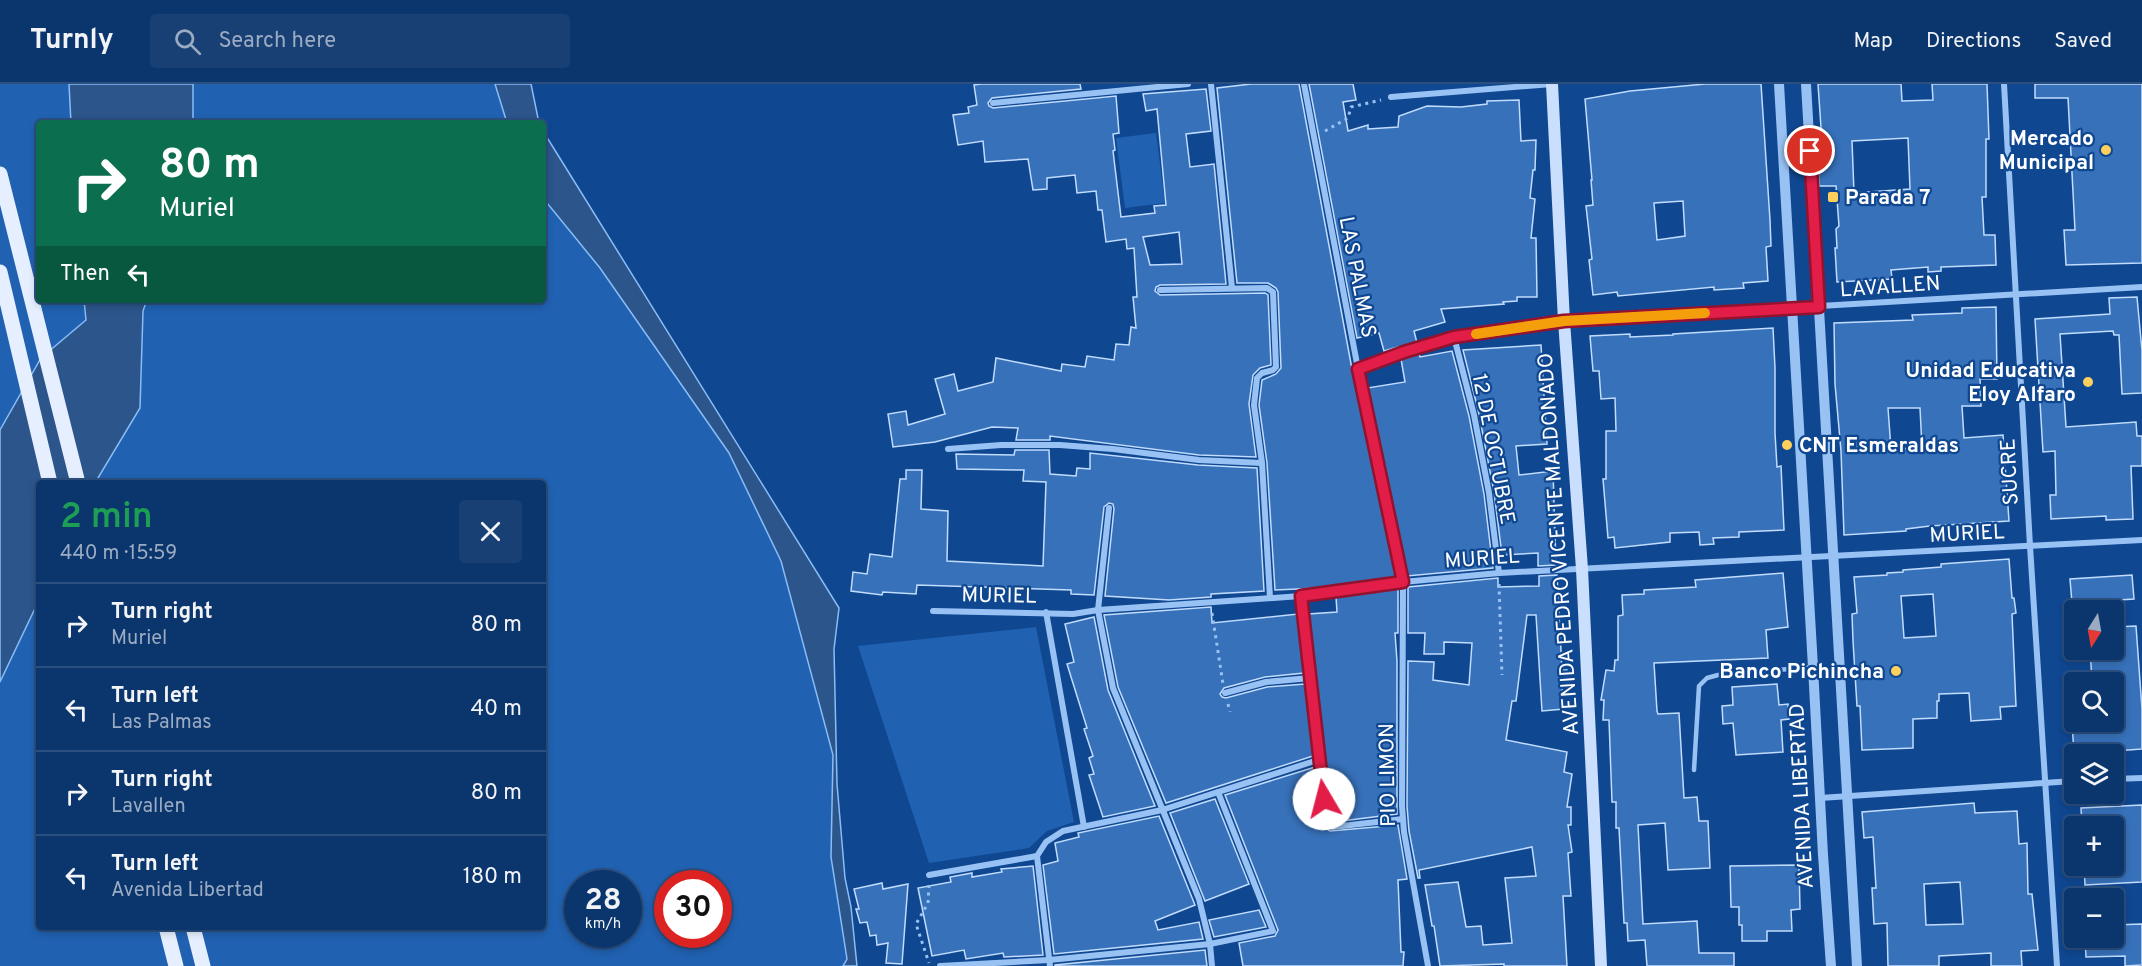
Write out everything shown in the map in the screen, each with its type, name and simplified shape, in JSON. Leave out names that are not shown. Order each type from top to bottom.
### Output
[{"type":"main road","name":"AVENIDA PEDRO VICENTE MALDONADO","points":[[1552,84],[1564,321],[1582,569],[1600,966]]},
{"type":"main road","points":[[0,174],[77,480]]},
{"type":"main road","points":[[0,273],[49,480]]},
{"type":"main road","points":[[167,930],[176,966]]},
{"type":"main road","points":[[194,930],[203,966]]},
{"type":"street","points":[[993,103],[1188,84]]},
{"type":"street","points":[[1211,84],[1232,288]]},
{"type":"street","name":"LAS PALMAS","points":[[1304,84],[1358,369],[1403,582]]},
{"type":"street","points":[[1391,97],[1552,84]]},
{"type":"street","name":"AVENIDA LIBERTAD","points":[[1779,84],[1831,966]]},
{"type":"street","points":[[1806,84],[1857,966]]},
{"type":"street","name":"SUCRE","points":[[2004,84],[2057,966]]},
{"type":"street","name":"LAVALLEN","points":[[1358,369],[1454,337],[1564,321],[2142,287]]},
{"type":"street","points":[[1160,290],[1269,289],[1273,295],[1276,367],[1260,375],[1256,383],[1254,405],[1262,463],[1270,598]]},
{"type":"street","name":"12 DE OCTUBRE","points":[[1454,337],[1476,426],[1489,493],[1499,573]]},
{"type":"street","points":[[948,449],[1001,444],[1060,445],[1199,460],[1262,463]]},
{"type":"street","points":[[1109,508],[1098,610],[1113,688],[1199,899],[1210,944],[1212,966]]},
{"type":"street","name":"MURIEL","points":[[933,611],[1073,614],[1098,610],[1301,596],[1403,582],[1499,573],[2142,540]]},
{"type":"street","name":"PIO LIMON","points":[[1403,582],[1403,819],[1428,966]]},
{"type":"street","points":[[1301,596],[1326,822],[1329,826],[1337,827],[1403,819]]},
{"type":"street","points":[[1046,612],[1084,827]]},
{"type":"street","points":[[1225,693],[1266,682],[1310,678]]},
{"type":"street","points":[[1050,963],[1037,856],[1053,836],[1063,831],[1162,810],[1318,760]]},
{"type":"street","points":[[2124,779],[2142,778]]},
{"type":"street","points":[[1820,798],[2064,781]]},
{"type":"street","points":[[940,966],[1050,963],[1210,944],[1273,931],[1218,792]]},
{"type":"street","points":[[929,874],[1037,856]]},
{"type":"lane","points":[[1694,770],[1700,686],[1707,678],[1718,675],[1814,667]]},
{"type":"path","points":[[1314,137],[1348,118],[1351,107],[1391,97]]},
{"type":"path","points":[[1499,573],[1502,675]]},
{"type":"path","points":[[1211,602],[1220,673],[1225,693]]},
{"type":"path","points":[[929,874],[928,903],[916,924],[930,966]]},
{"type":"shaded area","points":[[0,84],[69,84],[71,120],[36,120],[36,303],[84,303],[86,320],[41,358],[0,430]]},
{"type":"shaded area","points":[[69,84],[193,84],[193,120],[71,120]]},
{"type":"shaded area","points":[[193,84],[495,84],[506,120],[193,120]]},
{"type":"shaded area","points":[[495,84],[531,84],[538,120],[506,120]]},
{"type":"shaded area","points":[[1156,133],[1165,203],[1125,208],[1116,138]]},
{"type":"shaded area","points":[[546,136],[839,608],[834,649],[837,784],[845,878],[851,907],[857,966],[843,966],[847,959],[831,857],[833,755],[781,561],[729,453],[600,268],[546,202]]},
{"type":"shaded area","points":[[546,202],[600,268],[729,453],[781,561],[833,755],[831,857],[847,959],[843,966],[0,966],[0,682],[36,606],[36,930],[546,930],[546,480],[97,480],[140,408],[143,311],[146,303],[546,303]]},
{"type":"shaded area","points":[[84,303],[146,303],[143,311],[140,408],[97,480],[36,480],[36,606],[0,682],[0,430],[41,358],[86,320]]},
{"type":"shaded area","points":[[1036,627],[1074,822],[1047,831],[1029,848],[929,863],[858,646]]},
{"type":"building","points":[[1080,84],[1081,89],[992,98],[988,103],[993,108],[1116,96],[1119,133],[1113,134],[1115,150],[1113,151],[1121,217],[1155,213],[1154,206],[1166,205],[1157,109],[1146,111],[1143,94],[1206,89],[1211,131],[1186,134],[1190,167],[1214,164],[1226,284],[1160,285],[1155,291],[1160,295],[1265,293],[1268,295],[1271,365],[1260,368],[1253,375],[1249,404],[1256,457],[1199,455],[1050,436],[1050,440],[1016,440],[1018,428],[992,427],[935,442],[893,447],[888,414],[906,411],[908,425],[945,414],[935,379],[954,374],[958,391],[993,382],[996,358],[1061,371],[1062,364],[1085,367],[1087,356],[1114,360],[1116,344],[1129,345],[1131,327],[1136,328],[1133,297],[1137,297],[1134,248],[1127,249],[1126,239],[1106,242],[1102,210],[1098,210],[1096,191],[1077,193],[1075,175],[1047,178],[1047,189],[1033,190],[1028,159],[985,162],[983,141],[958,145],[953,115],[969,113],[968,107],[977,105],[974,85]],"holes":[[[1179,232],[1182,264],[1150,265],[1143,237]]]},
{"type":"building","points":[[1251,84],[1299,84],[1352,369],[1397,578],[1320,588],[1275,590],[1267,463],[1259,405],[1262,380],[1276,374],[1281,368],[1278,292],[1268,283],[1237,283],[1217,88]]},
{"type":"building","points":[[1309,84],[1353,84],[1356,100],[1343,102],[1348,131],[1368,125],[1368,129],[1398,127],[1399,116],[1427,106],[1461,107],[1487,104],[1487,101],[1519,100],[1521,141],[1536,140],[1535,170],[1533,170],[1530,198],[1535,199],[1531,238],[1536,238],[1537,297],[1517,297],[1517,301],[1503,302],[1504,304],[1441,309],[1445,322],[1414,331],[1417,343],[1398,348],[1384,351],[1379,333],[1357,338]]},
{"type":"building","points":[[1705,84],[1761,84],[1771,246],[1766,247],[1768,281],[1743,283],[1744,288],[1714,290],[1714,287],[1618,296],[1617,292],[1593,295],[1589,260],[1592,259],[1586,206],[1593,205],[1592,180],[1585,99],[1630,91]],"holes":[[[1683,201],[1685,236],[1657,240],[1654,203]]]},
{"type":"building","points":[[1818,84],[1901,84],[1902,101],[1933,100],[1932,84],[1987,84],[1989,139],[1986,139],[1986,197],[1982,197],[1984,235],[1995,235],[1996,265],[1941,267],[1941,271],[1928,272],[1928,267],[1891,270],[1892,279],[1837,282],[1835,248],[1837,248],[1836,229],[1839,226],[1836,186],[1819,186],[1817,142],[1822,142]],"holes":[[[1908,138],[1910,189],[1854,193],[1852,141]]]},
{"type":"building","name":"Mercado Municipal","points":[[2035,84],[2142,84],[2142,263],[2066,265],[2064,230],[2075,230],[2068,98],[2035,98]]},
{"type":"building","points":[[2137,297],[2142,351],[2142,393],[2122,394],[2119,335],[2114,335],[2113,331],[2060,334],[2066,427],[2136,422],[2137,436],[2142,436],[2142,466],[2131,466],[2133,519],[2106,520],[2106,516],[2051,519],[2050,495],[2056,495],[2055,451],[2043,452],[2035,319],[2110,314],[2109,298]]},
{"type":"building","points":[[1996,307],[1997,379],[1980,379],[1981,406],[1962,406],[1964,438],[2003,435],[2009,521],[1844,535],[1841,451],[1835,384],[1834,323],[1913,320],[1912,315],[1962,313],[1962,308]],"holes":[[[1888,408],[1920,408],[1922,448],[1891,449]]]},
{"type":"building","points":[[1773,328],[1775,433],[1777,467],[1781,466],[1784,530],[1739,532],[1739,537],[1713,538],[1714,544],[1700,545],[1699,532],[1670,533],[1670,542],[1615,548],[1614,537],[1608,538],[1603,479],[1606,479],[1606,431],[1616,431],[1615,398],[1601,399],[1599,371],[1593,371],[1590,336],[1630,334],[1630,337]]},
{"type":"building","points":[[1541,345],[1547,444],[1516,446],[1519,475],[1553,471],[1556,565],[1538,566],[1538,553],[1502,555],[1494,492],[1479,414],[1463,350]]},
{"type":"building","points":[[1452,351],[1469,416],[1484,494],[1493,568],[1407,576],[1367,388],[1405,382],[1401,359],[1419,353],[1420,357]]},
{"type":"building","points":[[1015,450],[1049,450],[1050,474],[1076,476],[1077,468],[1090,469],[1090,453],[1198,465],[1257,468],[1264,591],[1211,594],[1211,597],[1169,600],[1105,596],[1114,509],[1113,504],[1109,503],[1104,507],[1094,595],[1071,594],[1071,590],[917,585],[916,594],[883,592],[882,595],[851,591],[853,572],[867,574],[870,554],[892,557],[900,479],[906,479],[906,470],[922,470],[921,509],[948,511],[947,561],[1043,566],[1046,482],[1023,481],[1024,470],[957,469],[956,454],[1014,455]]},
{"type":"building","points":[[2009,559],[2012,598],[2014,598],[2016,613],[2012,614],[2016,706],[2000,707],[2001,719],[1971,721],[1969,693],[1939,694],[1937,718],[1913,719],[1913,748],[1862,750],[1853,641],[1852,614],[1857,613],[1854,577],[1941,567],[1941,564]],"holes":[[[1933,594],[1936,636],[1904,638],[1901,596]]]},
{"type":"building","points":[[1783,573],[1788,627],[1766,630],[1768,658],[1654,663],[1658,714],[1679,713],[1684,798],[1697,797],[1699,821],[1708,821],[1710,868],[1668,870],[1665,823],[1638,825],[1643,924],[1697,921],[1699,953],[1734,953],[1734,966],[1647,966],[1645,940],[1628,941],[1627,923],[1624,923],[1619,828],[1616,828],[1616,802],[1612,802],[1609,720],[1603,720],[1604,700],[1601,700],[1606,670],[1614,671],[1615,660],[1618,660],[1618,616],[1623,615],[1622,595],[1644,594],[1644,590],[1696,587],[1695,580]]},
{"type":"building","points":[[1557,575],[1562,670],[1567,670],[1568,684],[1562,685],[1564,709],[1542,711],[1536,615],[1527,615],[1516,701],[1512,701],[1506,740],[1567,752],[1564,772],[1572,774],[1567,807],[1571,807],[1571,825],[1568,825],[1572,852],[1568,853],[1571,896],[1563,896],[1567,966],[1504,966],[1504,964],[1440,966],[1425,885],[1458,882],[1466,927],[1481,926],[1483,945],[1512,943],[1505,878],[1536,876],[1532,847],[1419,870],[1420,878],[1418,878],[1407,806],[1408,661],[1434,662],[1433,680],[1469,685],[1472,643],[1444,642],[1444,654],[1424,654],[1425,633],[1408,633],[1408,587],[1498,578],[1498,587],[1539,586],[1539,576]]},
{"type":"building","points":[[2132,575],[2134,599],[2072,600],[2070,579]]},
{"type":"building","points":[[1398,588],[1398,633],[1395,633],[1397,814],[1334,822],[1331,819],[1308,614],[1337,612],[1336,597]]},
{"type":"building","points":[[1211,607],[1212,623],[1298,614],[1304,673],[1265,677],[1224,688],[1220,694],[1226,698],[1267,687],[1305,684],[1313,756],[1166,803],[1118,687],[1104,615]]},
{"type":"building","points":[[1094,617],[1108,690],[1155,806],[1103,817],[1089,775],[1094,774],[1089,758],[1093,756],[1084,729],[1087,728],[1067,664],[1074,662],[1065,624]]},
{"type":"building","points":[[2136,626],[2142,709],[2142,749],[2124,750],[2124,744],[2073,744],[2073,732],[2124,732],[2124,672],[2091,672],[2091,660],[2124,660],[2124,627]]},
{"type":"building","points":[[1777,684],[1779,705],[1788,704],[1789,719],[1781,720],[1783,752],[1736,755],[1733,723],[1723,724],[1722,706],[1733,705],[1732,687]]},
{"type":"building","points":[[1315,767],[1321,823],[1330,831],[1398,825],[1407,879],[1398,880],[1401,952],[1404,952],[1403,966],[1243,966],[1239,943],[1275,936],[1278,930],[1225,795]]},
{"type":"building","points":[[1215,799],[1249,884],[1205,901],[1170,813]]},
{"type":"building","points":[[1974,803],[1975,813],[2017,811],[2019,844],[2027,843],[2028,894],[2032,894],[2038,950],[2021,951],[2022,966],[1991,966],[1991,953],[1939,956],[1939,966],[1888,966],[1887,923],[1874,924],[1872,888],[1876,888],[1873,837],[1864,838],[1862,812]],"holes":[[[1960,882],[1963,924],[1926,925],[1924,884]]]},
{"type":"building","points":[[2142,805],[2142,882],[2085,885],[2085,876],[2124,876],[2124,816],[2081,816],[2081,808]]},
{"type":"building","points":[[1159,816],[1195,905],[1155,921],[1158,930],[1199,922],[1203,939],[1054,954],[1043,865],[1058,861],[1055,843],[1079,837],[1078,833]]},
{"type":"building","points":[[1799,865],[1800,909],[1791,910],[1792,931],[1767,931],[1767,941],[1742,941],[1739,907],[1731,907],[1730,866]]},
{"type":"building","points":[[1033,866],[1043,955],[1004,957],[1003,953],[966,959],[964,950],[932,956],[918,888],[951,882],[950,877],[972,873],[972,877],[1002,872],[1001,869]]},
{"type":"building","points":[[882,883],[883,889],[908,884],[902,964],[886,963],[888,943],[877,945],[876,935],[870,936],[867,922],[860,923],[856,909],[859,909],[854,889]]},
{"type":"building","points":[[1259,910],[1266,927],[1214,937],[1209,920]]},
{"type":"building","points":[[2142,924],[2142,965],[2125,966],[2125,956],[2086,957],[2086,948],[2124,948],[2124,925]]},
{"type":"building","points":[[1205,950],[1207,966],[1055,966],[1055,965]]},
{"type":"slow traffic","points":[[1476,334],[1564,321],[1705,313]]},
{"type":"place","name":"Mercado Municipal","points":[[2106,150]]},
{"type":"place","name":"Parada 7","points":[[1833,197]]},
{"type":"place","name":"Unidad Educativa Eloy Alfaro","points":[[2088,382]]},
{"type":"place","name":"CNT Esmeraldas","points":[[1787,445]]},
{"type":"place","name":"Banco Pichincha","points":[[1896,671]]},
{"type":"route","points":[[1324,799],[1301,596],[1403,582],[1358,369],[1454,337],[1564,321],[1819,307],[1810,151]]}]
